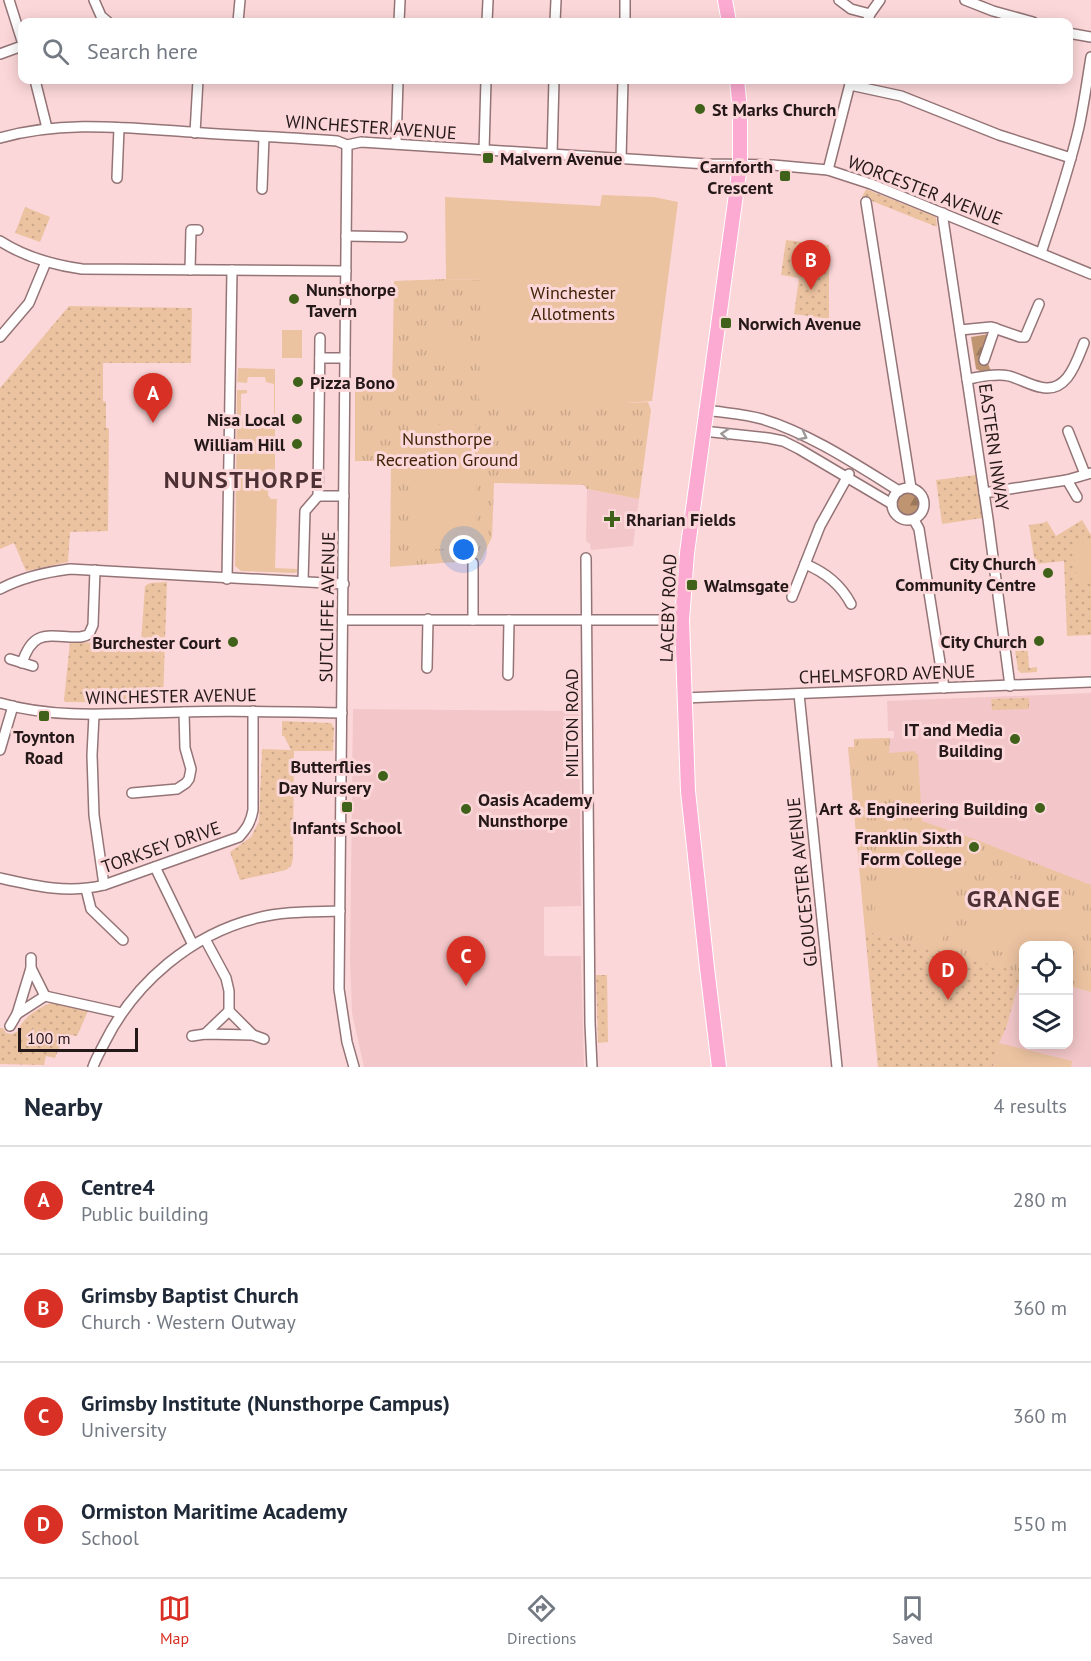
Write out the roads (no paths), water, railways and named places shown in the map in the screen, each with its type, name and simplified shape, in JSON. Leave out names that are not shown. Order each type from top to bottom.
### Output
[{"type":"highway","points":[[725,0],[728,18]]},
{"type":"highway","name":"LACEBY ROAD","points":[[720,1067],[688,791],[682,620],[687,553],[740,165],[737,84]]},
{"type":"street","points":[[9,0],[18,28]]},
{"type":"street","points":[[94,0],[103,18]]},
{"type":"street","points":[[238,18],[240,0]]},
{"type":"street","points":[[399,18],[400,0]]},
{"type":"street","points":[[487,18],[488,0]]},
{"type":"street","points":[[555,18],[556,0]]},
{"type":"street","points":[[625,18],[626,0]]},
{"type":"street","points":[[839,0],[869,18],[880,0]]},
{"type":"street","points":[[965,0],[1018,18]]},
{"type":"street","points":[[1073,34],[1091,37]]},
{"type":"street","points":[[0,54],[18,47]]},
{"type":"street","points":[[1041,253],[1071,158],[1091,57]]},
{"type":"street","points":[[35,84],[47,128]]},
{"type":"street","points":[[195,133],[198,84]]},
{"type":"street","points":[[396,144],[398,84]]},
{"type":"street","points":[[484,151],[486,84]]},
{"type":"street","points":[[552,155],[554,84]]},
{"type":"street","points":[[621,159],[624,84]]},
{"type":"street","points":[[828,170],[850,84]]},
{"type":"street","points":[[858,84],[901,96],[999,135],[1071,158]]},
{"type":"street","name":"WINCHESTER AVENUE","points":[[0,138],[47,128],[76,126],[337,141],[347,145],[361,142],[740,165]]},
{"type":"street","points":[[117,177],[119,128]]},
{"type":"street","points":[[262,189],[264,137]]},
{"type":"street","name":"SUTCLIFFE AVENUE","points":[[347,145],[339,988],[346,1042],[354,1067]]},
{"type":"street","name":"WORCESTER AVENUE","points":[[740,165],[773,165],[828,170],[871,184],[1091,274]]},
{"type":"street","points":[[866,202],[911,488]]},
{"type":"street","name":"EASTERN INWAY","points":[[943,213],[1010,686]]},
{"type":"street","points":[[190,230],[190,270]]},
{"type":"street","points":[[346,236],[402,237]]},
{"type":"street","points":[[0,241],[12,249],[46,262],[82,268],[346,271]]},
{"type":"street","points":[[0,337],[29,303],[46,262]]},
{"type":"street","points":[[227,579],[232,270]]},
{"type":"street","points":[[960,330],[987,326],[1025,337],[1039,304]]},
{"type":"street","points":[[984,360],[995,328]]},
{"type":"street","points":[[303,581],[305,511],[318,496],[320,338]]},
{"type":"street","points":[[967,379],[1004,376],[1043,388],[1057,388],[1070,375],[1084,343]]},
{"type":"street","points":[[320,358],[345,358]]},
{"type":"street","points":[[707,410],[761,419],[779,425],[800,434],[899,491]]},
{"type":"street","points":[[775,439],[779,425]]},
{"type":"street","points":[[984,493],[1066,480],[1088,473],[1068,431]]},
{"type":"street","points":[[703,432],[775,439],[799,449],[892,504]]},
{"type":"street","points":[[792,597],[820,526],[854,464]]},
{"type":"street","points":[[1066,480],[1077,497]]},
{"type":"street","points":[[911,488],[921,494],[925,503],[922,513],[914,520],[908,521],[898,517],[893,509],[893,499],[899,491],[911,488]]},
{"type":"street","points":[[318,496],[345,496]]},
{"type":"street","points":[[914,520],[919,529],[944,688]]},
{"type":"street","name":"MILTON ROAD","points":[[586,558],[589,1012],[592,1067]]},
{"type":"street","points":[[473,563],[473,620]]},
{"type":"street","points":[[805,564],[831,579],[843,591],[851,604]]},
{"type":"street","points":[[0,589],[11,583],[55,571],[70,570],[344,584]]},
{"type":"street","points":[[22,663],[28,647],[40,637],[52,635],[80,638],[89,634],[93,625],[95,570]]},
{"type":"street","points":[[427,668],[428,619]]},
{"type":"street","points":[[344,620],[682,620]]},
{"type":"street","points":[[508,675],[509,620]]},
{"type":"street","points":[[10,659],[33,666]]},
{"type":"street","name":"CHELMSFORD AVENUE","points":[[684,698],[1091,682]]},
{"type":"street","name":"GLOUCESTER AVENUE","points":[[800,694],[837,1067]]},
{"type":"street","name":"WINCHESTER AVENUE","points":[[0,703],[52,712],[94,715],[253,711],[342,713]]},
{"type":"street","points":[[0,750],[13,706]]},
{"type":"street","name":"TORKSEY DRIVE","points":[[0,878],[44,888],[86,890],[239,837],[252,820],[253,711]]},
{"type":"street","points":[[132,793],[177,789],[189,779],[191,769],[185,748],[184,712]]},
{"type":"street","points":[[94,715],[92,755],[94,814],[104,885]]},
{"type":"street","points":[[155,867],[193,945]]},
{"type":"street","points":[[86,890],[91,909],[123,940]]},
{"type":"street","points":[[93,1067],[121,1013],[157,972],[193,945],[256,918],[294,912],[340,911]]},
{"type":"street","points":[[205,939],[226,978],[229,991],[229,1011],[254,1035]]},
{"type":"street","points":[[10,1026],[17,1014],[31,963],[45,996]]},
{"type":"street","points":[[17,1014],[45,996],[121,1013]]},
{"type":"street","points":[[205,1034],[229,1011]]},
{"type":"street","points":[[192,1036],[254,1035],[264,1039]]},
{"type":"place","name":"St Marks Church","points":[[700,109]]},
{"type":"place","name":"Malvern Avenue","points":[[488,158]]},
{"type":"place","name":"Carnforth Crescent","points":[[785,176]]},
{"type":"place","name":"Grimsby Baptist Church","points":[[811,290]]},
{"type":"place","name":"Nunsthorpe Tavern","points":[[294,299]]},
{"type":"place","name":"Norwich Avenue","points":[[726,323]]},
{"type":"place","name":"Pizza Bono","points":[[298,382]]},
{"type":"place","name":"Nisa Local","points":[[297,419]]},
{"type":"place","name":"Centre4","points":[[153,423]]},
{"type":"place","name":"William Hill","points":[[297,444]]},
{"type":"place","name":"Rharian Fields","points":[[612,519]]},
{"type":"place","name":"City Church Community Centre","points":[[1048,573]]},
{"type":"place","name":"Walmsgate","points":[[692,585]]},
{"type":"place","name":"City Church","points":[[1039,641]]},
{"type":"place","name":"Burchester Court","points":[[233,642]]},
{"type":"place","name":"Toynton Road","points":[[44,716]]},
{"type":"place","name":"IT and Media Building","points":[[1015,739]]},
{"type":"place","name":"Butterflies Day Nursery","points":[[383,776]]},
{"type":"place","name":"Infants School","points":[[347,807]]},
{"type":"place","name":"Art & Engineering Building","points":[[1040,808]]},
{"type":"place","name":"Oasis Academy Nunsthorpe","points":[[466,809]]},
{"type":"place","name":"Franklin Sixth Form College","points":[[974,847]]},
{"type":"place","name":"Grimsby Institute (Nunsthorpe Campus)","points":[[466,986]]},
{"type":"place","name":"Ormiston Maritime Academy","points":[[948,1000]]},
{"type":"district","name":"NUNSTHORPE","points":[[244,479]]},
{"type":"district","name":"GRANGE","points":[[1014,898]]},
{"type":"park label","name":"Winchester Allotments","points":[[573,302]]},
{"type":"park label","name":"Nunsthorpe Recreation Ground","points":[[447,448]]}]
